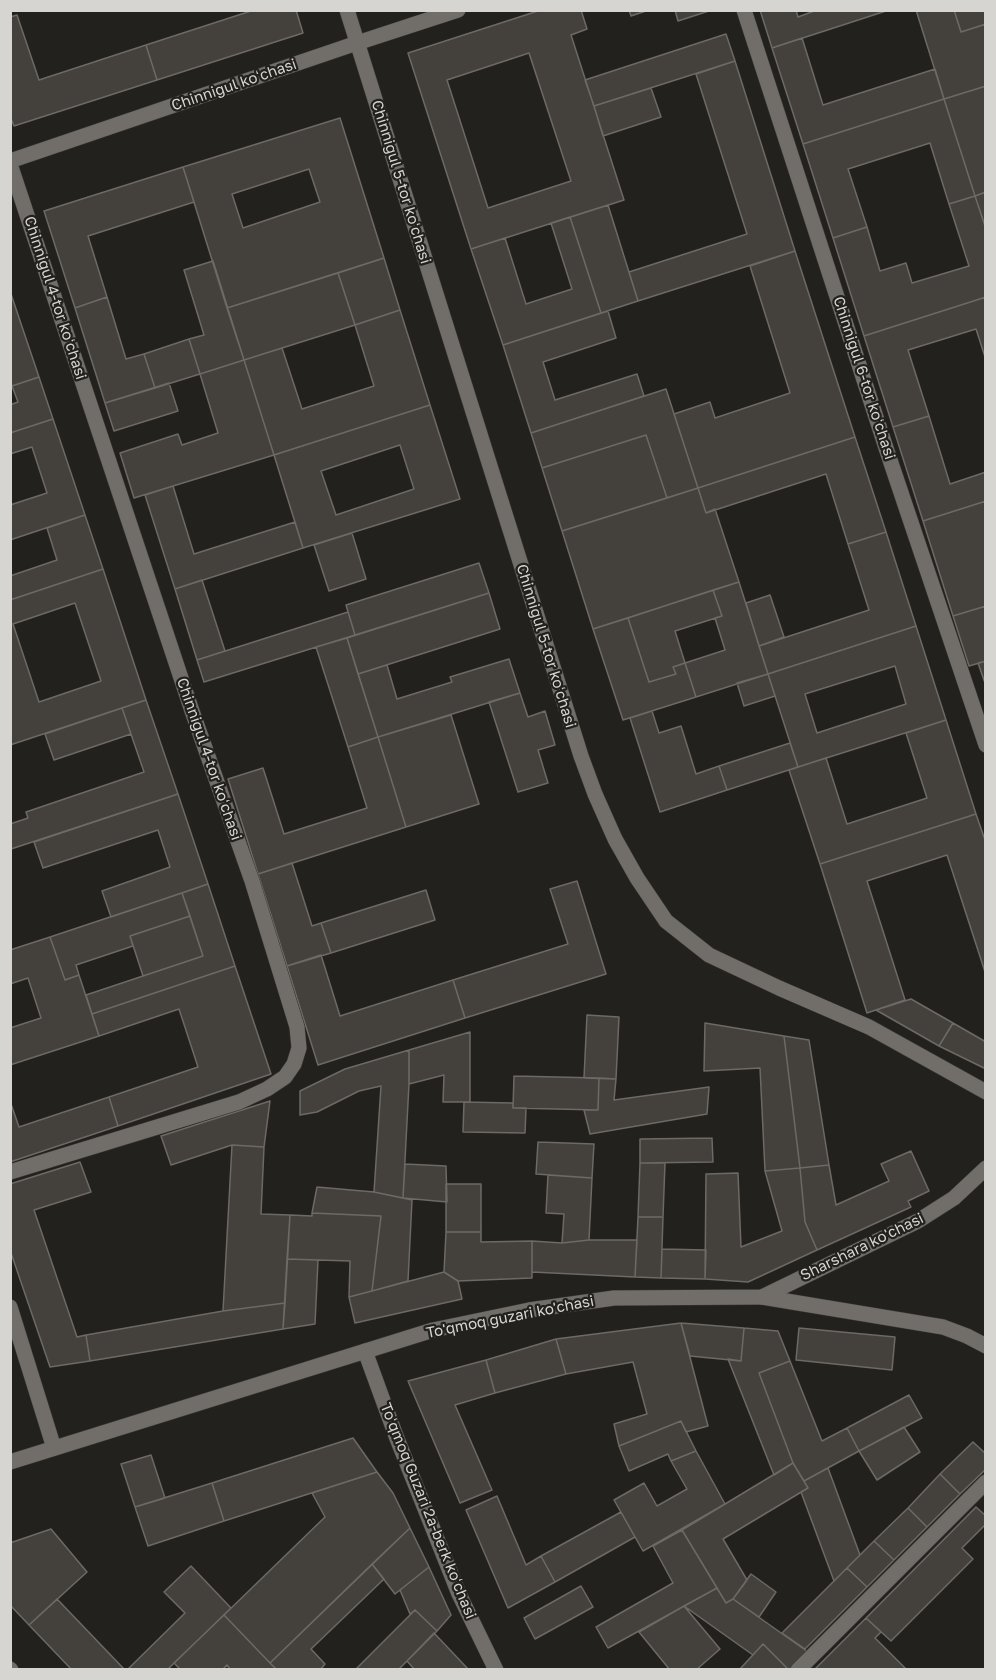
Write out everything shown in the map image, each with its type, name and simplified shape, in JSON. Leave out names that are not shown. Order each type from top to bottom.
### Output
[{"type":"street","name":"Chinnigul 5-tor koʻchasi","points":[[348,10],[581,756],[615,839],[666,921],[709,955],[869,1027],[986,1092]]},
{"type":"street","name":"Chinnigul koʻchasi","points":[[10,163],[458,10]]},
{"type":"street","name":"Chinnigul 6-tor koʻchasi","points":[[744,10],[887,451],[986,744]]},
{"type":"street","name":"Chinnigul 4-tor koʻchasi","points":[[10,163],[192,711],[252,881],[297,1027],[299,1048],[294,1065],[285,1077],[267,1089],[239,1102],[10,1172]]},
{"type":"street","name":"Sharshara ko'chasi","points":[[762,1297],[918,1221],[954,1198],[986,1168]]},
{"type":"street","name":"To'qmoq guzari ko'chasi","points":[[10,1462],[433,1330],[530,1310],[614,1298],[762,1297],[943,1327],[986,1346]]},
{"type":"street","points":[[10,1307],[54,1448]]},
{"type":"street","name":"Toʻqmoq Guzari 2a-berk koʻchasi","points":[[365,1351],[459,1594],[496,1670]]},
{"type":"street","points":[[798,1670],[986,1482]]},
{"type":"building","points":[[254,10],[296,10],[303,33],[157,80],[146,45]]},
{"type":"building","points":[[541,10],[581,10],[587,29],[571,35],[624,200],[471,249],[408,53]],"holes":[[[529,53],[571,181],[488,208],[447,80]]]},
{"type":"building","points":[[629,10],[649,10],[631,16]]},
{"type":"building","points":[[675,10],[712,10],[678,21]]},
{"type":"building","points":[[760,10],[796,10],[798,17],[817,10],[889,10],[772,48]]},
{"type":"building","points":[[916,10],[954,10],[961,32],[986,24],[986,86],[944,99]]},
{"type":"building","points":[[954,10],[986,10],[986,24],[961,32]]},
{"type":"building","points":[[17,15],[39,80],[146,45],[157,80],[14,126],[10,116],[10,17]]},
{"type":"building","points":[[726,34],[735,61],[594,106],[585,80]]},
{"type":"building","points":[[802,38],[823,105],[935,69],[944,99],[803,144],[772,48]]},
{"type":"building","points":[[735,61],[795,251],[638,301],[629,272],[747,234],[696,74]]},
{"type":"building","points":[[986,86],[986,192],[975,196],[944,99]]},
{"type":"building","points":[[651,88],[661,117],[603,136],[594,106]]},
{"type":"building","points":[[944,99],[975,196],[949,204],[930,143],[848,169],[867,227],[833,238],[803,144]]},
{"type":"building","points":[[340,118],[384,258],[227,308],[183,167]],"holes":[[[309,169],[320,202],[243,228],[232,194]]]},
{"type":"building","points":[[183,167],[194,202],[88,236],[107,297],[75,308],[44,211]]},
{"type":"building","points":[[986,192],[986,229],[975,196]]},
{"type":"building","points":[[975,196],[986,229],[986,297],[864,336],[833,238],[867,227],[880,271],[906,263],[912,283],[969,266],[949,204]]},
{"type":"building","points":[[608,205],[638,301],[601,313],[570,217]]},
{"type":"building","points":[[570,217],[601,313],[503,345],[471,249],[505,238],[526,304],[572,289],[551,223]]},
{"type":"building","points":[[795,251],[855,437],[698,488],[674,414],[710,402],[715,418],[790,393],[750,266]]},
{"type":"building","points":[[384,258],[400,310],[355,325],[338,273]]},
{"type":"building","points":[[213,261],[244,360],[200,374],[189,339],[204,335],[184,270]]},
{"type":"building","points":[[338,273],[355,325],[244,360],[227,308]]},
{"type":"building","points":[[10,291],[39,377],[12,386],[10,380]]},
{"type":"building","points":[[107,297],[126,359],[144,354],[155,388],[105,403],[75,308]]},
{"type":"building","points":[[986,297],[986,360],[976,329],[908,350],[929,416],[893,427],[864,336]]},
{"type":"building","points":[[400,310],[430,405],[274,455],[244,360],[282,348],[302,409],[374,386],[355,325]]},
{"type":"building","points":[[608,311],[616,338],[543,362],[555,400],[637,374],[644,396],[531,433],[503,345]]},
{"type":"building","points":[[189,339],[200,374],[155,388],[144,354]]},
{"type":"building","points":[[244,360],[274,455],[134,498],[120,453],[178,434],[182,445],[218,433],[200,374]]},
{"type":"building","points":[[39,377],[53,419],[10,433],[10,405],[18,402],[12,386]]},
{"type":"building","points":[[169,383],[178,411],[114,431],[105,403]]},
{"type":"building","points":[[666,389],[698,488],[667,498],[646,435],[542,468],[531,433]]},
{"type":"building","points":[[430,405],[460,499],[303,548],[274,455]],"holes":[[[400,445],[414,489],[336,515],[321,471]]]},
{"type":"building","points":[[929,416],[950,484],[986,472],[986,501],[923,521],[893,427]]},
{"type":"building","points":[[53,419],[85,515],[10,540],[10,505],[47,493],[32,447],[10,454],[10,433]]},
{"type":"building","points":[[646,435],[667,498],[562,531],[542,468]]},
{"type":"building","points":[[855,437],[886,532],[848,544],[826,474],[706,513],[698,488]]},
{"type":"building","points":[[173,486],[194,554],[295,522],[303,548],[175,589],[145,495]]},
{"type":"building","points":[[698,488],[706,513],[715,509],[739,582],[593,629],[562,531]]},
{"type":"building","points":[[986,501],[986,606],[953,616],[923,521]]},
{"type":"building","points":[[85,515],[103,569],[10,600],[10,576],[57,560],[47,528]]},
{"type":"building","points":[[886,532],[916,626],[768,674],[759,646],[869,610],[848,544]]},
{"type":"building","points":[[352,533],[366,579],[329,591],[314,545]]},
{"type":"building","points":[[479,563],[489,593],[355,635],[346,605]]},
{"type":"building","points":[[103,569],[146,700],[10,745],[10,600]],"holes":[[[75,603],[101,681],[39,702],[13,624]]]},
{"type":"building","points":[[202,580],[225,651],[197,660],[175,589]]},
{"type":"building","points":[[739,582],[768,674],[696,697],[685,663],[725,650],[715,618],[722,616],[713,590]]},
{"type":"building","points":[[713,590],[722,616],[675,631],[685,663],[673,667],[676,674],[649,682],[628,618]]},
{"type":"building","points":[[489,593],[500,629],[358,674],[347,638]]},
{"type":"building","points":[[770,595],[784,637],[759,646],[746,603]]},
{"type":"building","points":[[986,606],[986,661],[969,666],[953,616]]},
{"type":"building","points":[[348,612],[355,635],[204,682],[197,660]]},
{"type":"building","points":[[628,618],[649,682],[676,674],[673,667],[685,663],[696,697],[623,720],[593,629]]},
{"type":"building","points":[[916,626],[946,720],[798,767],[768,674]],"holes":[[[895,666],[906,704],[817,733],[805,694]]]},
{"type":"building","points":[[347,638],[378,737],[348,747],[316,647]]},
{"type":"building","points":[[509,659],[520,693],[378,737],[358,674],[387,665],[397,699],[452,682],[450,677]]},
{"type":"building","points":[[986,661],[986,686],[978,663]]},
{"type":"building","points":[[768,674],[775,696],[744,706],[737,683]]},
{"type":"building","points":[[520,693],[528,717],[545,711],[555,745],[538,750],[548,783],[518,792],[489,702]]},
{"type":"building","points":[[146,700],[178,794],[11,849],[10,824],[28,818],[26,812],[144,772],[122,708]]},
{"type":"building","points":[[122,708],[131,734],[54,760],[45,734]]},
{"type":"building","points":[[652,711],[659,733],[681,726],[696,774],[719,766],[727,790],[660,812],[630,718]]},
{"type":"building","points":[[451,715],[479,804],[406,827],[378,737]]},
{"type":"building","points":[[946,720],[976,814],[820,864],[789,770],[826,758],[847,824],[927,798],[906,733]]},
{"type":"building","points":[[378,737],[406,827],[258,874],[228,779],[263,768],[284,834],[367,808],[348,747]]},
{"type":"building","points":[[790,743],[798,767],[727,790],[719,766]]},
{"type":"building","points":[[178,794],[208,884],[111,917],[102,891],[170,867],[158,830],[43,868],[34,842]]},
{"type":"building","points":[[976,814],[986,843],[986,975],[947,855],[867,881],[905,1000],[867,1013],[820,864]]},
{"type":"building","points":[[292,863],[312,926],[321,923],[331,953],[287,966],[258,874]]},
{"type":"building","points":[[577,881],[606,974],[465,1018],[453,980],[568,944],[550,889]]},
{"type":"building","points":[[208,884],[235,966],[92,1014],[86,995],[203,956],[182,893]]},
{"type":"building","points":[[426,890],[435,920],[331,953],[321,923]]},
{"type":"building","points":[[182,893],[190,916],[130,936],[133,946],[76,965],[79,975],[65,980],[50,937]]},
{"type":"building","points":[[190,916],[203,956],[143,976],[130,936]]},
{"type":"building","points":[[50,937],[65,980],[79,975],[99,1036],[10,1065],[10,1028],[41,1018],[28,978],[10,984],[10,950]]},
{"type":"building","points":[[321,955],[340,1016],[453,980],[465,1018],[318,1065],[287,966]]},
{"type":"building","points":[[235,966],[271,1074],[118,1126],[109,1097],[198,1067],[179,1009],[99,1036],[92,1014]]},
{"type":"building","points":[[911,999],[953,1023],[939,1046],[876,1010]]},
{"type":"building","points":[[587,1015],[619,1017],[616,1079],[584,1078]]},
{"type":"building","points":[[705,1023],[784,1036],[800,1168],[765,1171],[760,1068],[704,1071]]},
{"type":"building","points":[[953,1023],[986,1042],[986,1069],[939,1046]]},
{"type":"building","points":[[470,1032],[470,1102],[443,1102],[444,1075],[409,1084],[409,1050]]},
{"type":"building","points":[[784,1036],[809,1040],[829,1165],[800,1168]]},
{"type":"building","points":[[409,1050],[403,1198],[374,1192],[381,1086],[359,1091],[317,1112],[300,1115],[300,1091],[345,1069]]},
{"type":"building","points":[[514,1076],[599,1078],[598,1110],[513,1108]]},
{"type":"building","points":[[599,1078],[616,1079],[614,1100],[709,1087],[707,1114],[590,1134],[584,1110],[598,1110]]},
{"type":"building","points":[[109,1097],[118,1126],[10,1162],[10,1101],[19,1127]]},
{"type":"building","points":[[270,1101],[264,1147],[232,1145],[171,1165],[161,1136]]},
{"type":"building","points":[[464,1102],[513,1103],[513,1108],[526,1108],[525,1133],[463,1132]]},
{"type":"building","points":[[712,1138],[713,1162],[640,1163],[640,1139]]},
{"type":"building","points":[[538,1142],[594,1144],[592,1178],[536,1174]]},
{"type":"building","points":[[232,1145],[264,1147],[261,1214],[290,1215],[285,1303],[223,1311]]},
{"type":"building","points":[[911,1151],[929,1191],[908,1201],[911,1207],[817,1250],[805,1222],[800,1168],[829,1165],[836,1205],[889,1181],[881,1164]]},
{"type":"building","points":[[80,1162],[91,1192],[34,1210],[77,1337],[86,1335],[90,1361],[50,1367],[10,1250],[10,1184]]},
{"type":"building","points":[[640,1163],[665,1163],[663,1217],[638,1217]]},
{"type":"building","points":[[405,1164],[446,1166],[447,1202],[403,1198]]},
{"type":"building","points":[[800,1168],[805,1222],[817,1250],[748,1282],[705,1279],[706,1174],[738,1173],[741,1247],[782,1231],[765,1171]]},
{"type":"building","points":[[548,1175],[592,1178],[589,1240],[562,1243],[564,1214],[546,1213]]},
{"type":"building","points":[[446,1184],[481,1184],[481,1232],[446,1232]]},
{"type":"building","points":[[317,1187],[374,1192],[412,1200],[408,1281],[372,1291],[381,1216],[312,1213]]},
{"type":"building","points":[[312,1213],[381,1216],[372,1291],[349,1297],[350,1261],[287,1259],[290,1215],[312,1216]]},
{"type":"building","points":[[638,1217],[663,1217],[661,1278],[635,1277]]},
{"type":"building","points":[[446,1232],[481,1232],[481,1242],[532,1241],[532,1278],[458,1281],[444,1272]]},
{"type":"building","points":[[589,1240],[637,1240],[635,1277],[532,1272],[532,1241],[562,1243]]},
{"type":"building","points":[[662,1249],[706,1250],[705,1279],[661,1278]]},
{"type":"building","points":[[287,1259],[318,1260],[315,1324],[283,1329]]},
{"type":"building","points":[[444,1272],[458,1281],[462,1299],[355,1323],[349,1297]]},
{"type":"building","points":[[285,1303],[283,1329],[90,1361],[86,1335],[223,1311]]},
{"type":"building","points":[[681,1323],[744,1328],[741,1361],[690,1356]]},
{"type":"building","points":[[681,1323],[708,1426],[686,1432],[681,1421],[619,1446],[614,1424],[647,1414],[633,1362],[566,1374],[556,1339]]},
{"type":"building","points":[[744,1328],[778,1331],[790,1361],[759,1373],[793,1463],[774,1475],[728,1359],[741,1361]]},
{"type":"building","points":[[799,1328],[895,1337],[892,1370],[796,1360]]},
{"type":"building","points":[[556,1339],[566,1374],[495,1393],[486,1360]]},
{"type":"building","points":[[486,1360],[495,1393],[455,1405],[492,1490],[460,1503],[408,1381]]},
{"type":"building","points":[[790,1361],[822,1441],[847,1428],[859,1451],[804,1481],[793,1463],[759,1373]]},
{"type":"building","points":[[909,1395],[922,1418],[859,1451],[847,1428]]},
{"type":"building","points":[[681,1421],[696,1451],[671,1461],[668,1454],[629,1471],[619,1446]]},
{"type":"building","points":[[904,1427],[920,1452],[877,1480],[859,1451]]},
{"type":"building","points":[[353,1438],[377,1472],[224,1521],[212,1483]]},
{"type":"building","points":[[973,1442],[986,1454],[986,1469],[960,1494],[940,1474]]},
{"type":"building","points":[[696,1451],[725,1504],[643,1551],[614,1500],[644,1483],[657,1506],[687,1489],[671,1461]]},
{"type":"building","points":[[151,1455],[165,1498],[135,1507],[121,1464]]},
{"type":"building","points":[[793,1463],[808,1488],[723,1539],[747,1580],[733,1599],[726,1603],[682,1530]]},
{"type":"building","points":[[828,1468],[860,1555],[834,1581],[801,1492],[808,1488],[804,1481]]},
{"type":"building","points":[[377,1472],[393,1493],[410,1528],[270,1663],[224,1615],[325,1517],[312,1493]]},
{"type":"building","points":[[940,1474],[960,1494],[927,1527],[908,1508]]},
{"type":"building","points":[[212,1483],[224,1521],[148,1546],[135,1507]]},
{"type":"building","points":[[497,1496],[526,1565],[541,1556],[555,1582],[508,1608],[466,1510]]},
{"type":"building","points":[[976,1507],[986,1516],[986,1524],[962,1548],[973,1559],[891,1641],[866,1618]]},
{"type":"building","points":[[908,1508],[927,1527],[894,1560],[874,1541]]},
{"type":"building","points":[[621,1512],[635,1537],[555,1582],[541,1556]]},
{"type":"building","points":[[410,1528],[429,1567],[395,1594],[372,1564]]},
{"type":"building","points":[[51,1529],[87,1572],[29,1625],[10,1605],[10,1543]]},
{"type":"building","points":[[682,1530],[717,1588],[608,1648],[596,1627],[673,1583],[653,1546]]},
{"type":"building","points":[[874,1541],[894,1560],[867,1587],[847,1568]]},
{"type":"building","points":[[372,1564],[384,1579],[311,1649],[325,1664],[320,1670],[277,1670],[270,1663]]},
{"type":"building","points":[[191,1566],[231,1608],[167,1670],[127,1670],[185,1613],[164,1592]]},
{"type":"building","points":[[429,1567],[451,1615],[437,1631],[415,1610],[410,1614],[400,1590]]},
{"type":"building","points":[[847,1568],[867,1587],[805,1649],[782,1633]]},
{"type":"building","points":[[751,1574],[776,1592],[759,1617],[733,1599]]},
{"type":"building","points":[[581,1586],[593,1607],[535,1639],[524,1618]]},
{"type":"building","points":[[717,1588],[726,1603],[733,1599],[808,1652],[789,1670],[763,1644],[753,1655],[684,1606]]},
{"type":"building","points":[[57,1599],[125,1670],[72,1670],[29,1625]]},
{"type":"building","points":[[684,1606],[720,1649],[696,1670],[670,1670],[639,1632]]},
{"type":"building","points":[[415,1610],[437,1631],[398,1670],[355,1670]]},
{"type":"building","points":[[224,1615],[277,1670],[231,1670],[227,1665],[222,1670],[181,1670],[174,1663]]},
{"type":"building","points":[[866,1618],[881,1632],[875,1638],[907,1670],[814,1670]]},
{"type":"building","points":[[434,1633],[469,1670],[415,1670],[407,1661]]},
{"type":"building","points":[[763,1644],[789,1670],[739,1670]]}]
